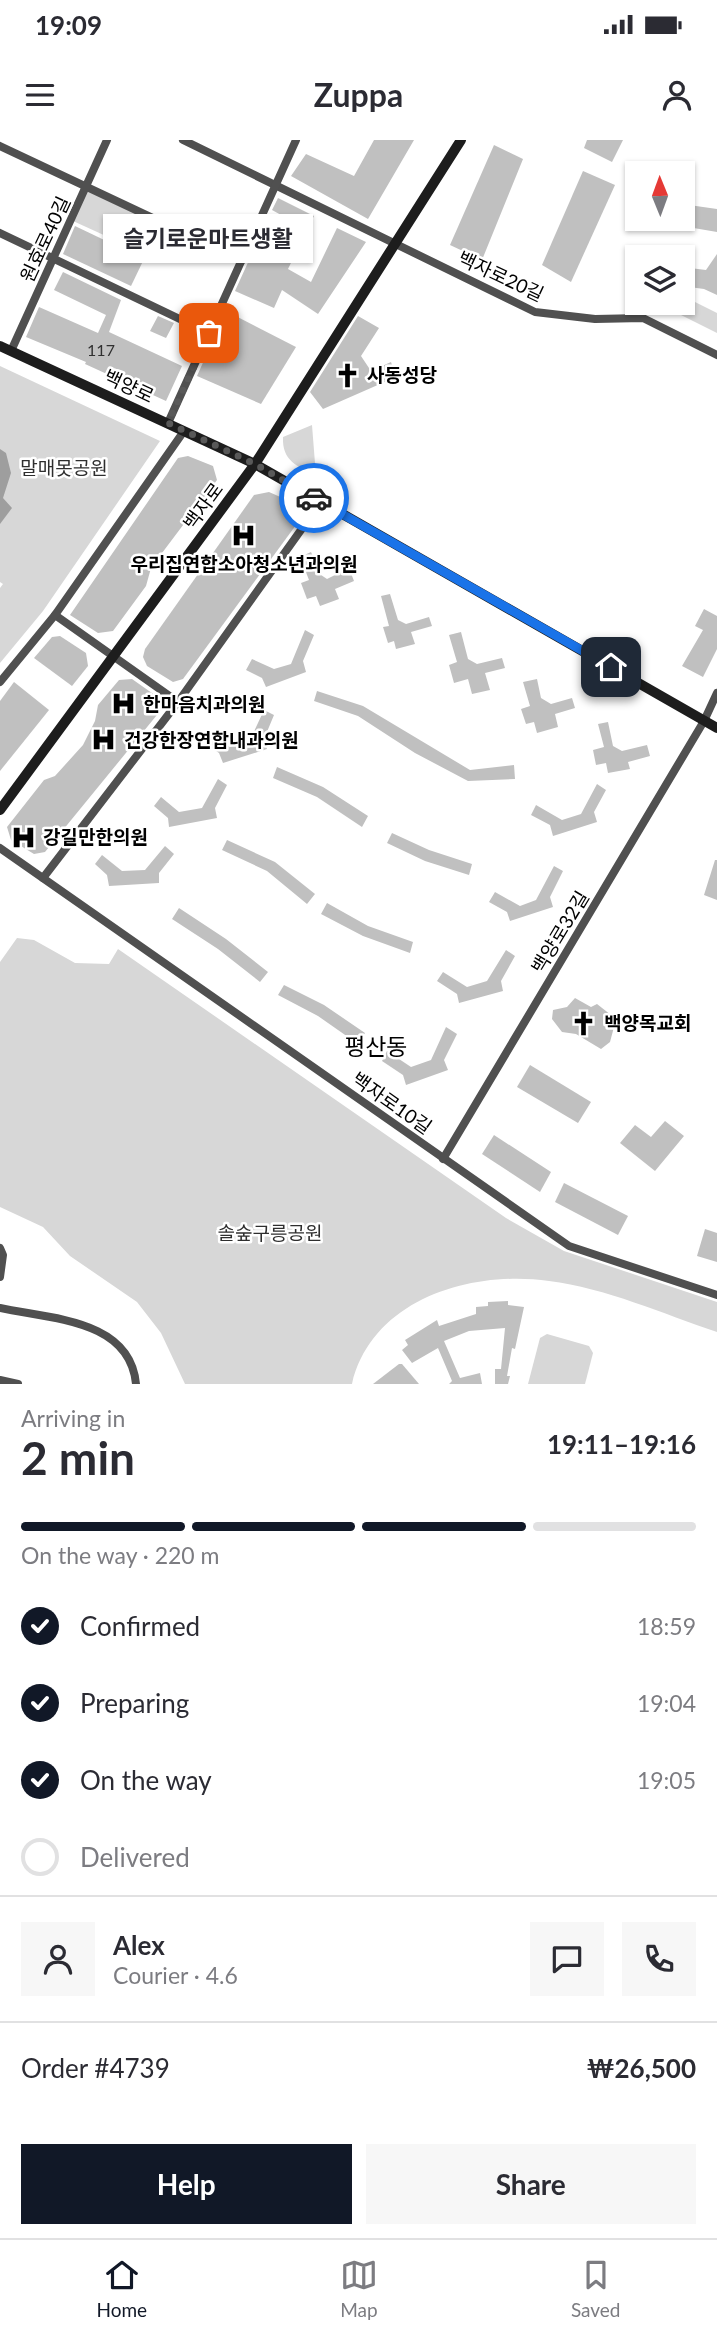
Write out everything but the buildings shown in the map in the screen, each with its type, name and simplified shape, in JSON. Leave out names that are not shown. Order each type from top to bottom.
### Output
[{"type":"street","name":"원효로40길","points":[[11,351],[107,140]]},
{"type":"street","name":"백자로20길","points":[[183,140],[535,312],[595,319],[643,318],[717,355]]},
{"type":"street","points":[[168,423],[296,140]]},
{"type":"street","name":"백자로","points":[[0,810],[255,464],[461,140]]},
{"type":"street","points":[[0,146],[242,260]]},
{"type":"street","points":[[0,233],[209,333]]},
{"type":"street","name":"백양로","points":[[0,346],[255,464],[717,728]]},
{"type":"street","points":[[0,682],[55,615],[184,431]]},
{"type":"street","points":[[43,878],[178,702],[321,502]]},
{"type":"street","points":[[55,615],[178,702]]},
{"type":"street","name":"백양로32길","points":[[443,1158],[704,721],[717,693]]},
{"type":"street","name":"백자로10길","points":[[0,848],[569,1246],[717,1295]]},
{"type":"street","points":[[0,1248],[4,1255],[0,1277]]},
{"type":"street","points":[[0,1308],[100,1330],[127,1354],[134,1367],[136,1384]]},
{"type":"street","points":[[0,1380],[18,1384]]},
{"type":"green space","points":[[87,190],[155,220],[141,252],[73,221]]},
{"type":"green space","points":[[695,302],[717,313],[717,333],[681,315],[695,315]]},
{"type":"green space","name":"말매못공원","points":[[0,366],[160,441],[43,611],[0,663],[0,588],[3,584],[0,582]]},
{"type":"green space","points":[[312,425],[316,476],[292,462],[283,445],[283,437]]},
{"type":"green space","name":"솔숲구릉공원","points":[[17,938],[34,940],[75,963],[109,964],[118,949],[506,1218],[564,1251],[717,1302],[717,1332],[613,1295],[570,1284],[519,1279],[488,1280],[429,1296],[403,1311],[380,1330],[363,1355],[352,1384],[185,1384],[161,1333],[137,1302],[70,1256],[43,1227],[0,1207],[0,962]]},
{"type":"green space","points":[[547,1334],[589,1346],[593,1353],[585,1384],[528,1384],[540,1338]]},
{"type":"shaded area","points":[[0,449],[6,453],[11,473],[3,498],[12,508],[0,524]]},
{"type":"way so far","points":[[209,333],[168,423],[255,464],[314,498]]},
{"type":"place","name":"슬기로운마트생활","points":[[209,333]]},
{"type":"place","name":"사동성당","points":[[347,375]]},
{"type":"place","name":"우리집연합소아청소년과의원","points":[[244,536]]},
{"type":"place","name":"한마음치과의원","points":[[123,704]]},
{"type":"place","name":"건강한장연합내과의원","points":[[104,740]]},
{"type":"place","name":"강길만한의원","points":[[23,837]]},
{"type":"place","name":"백양목교회","points":[[584,1023]]},
{"type":"district","name":"평산동","points":[[376,1047]]},
{"type":"route","points":[[314,498],[611,667]]}]
